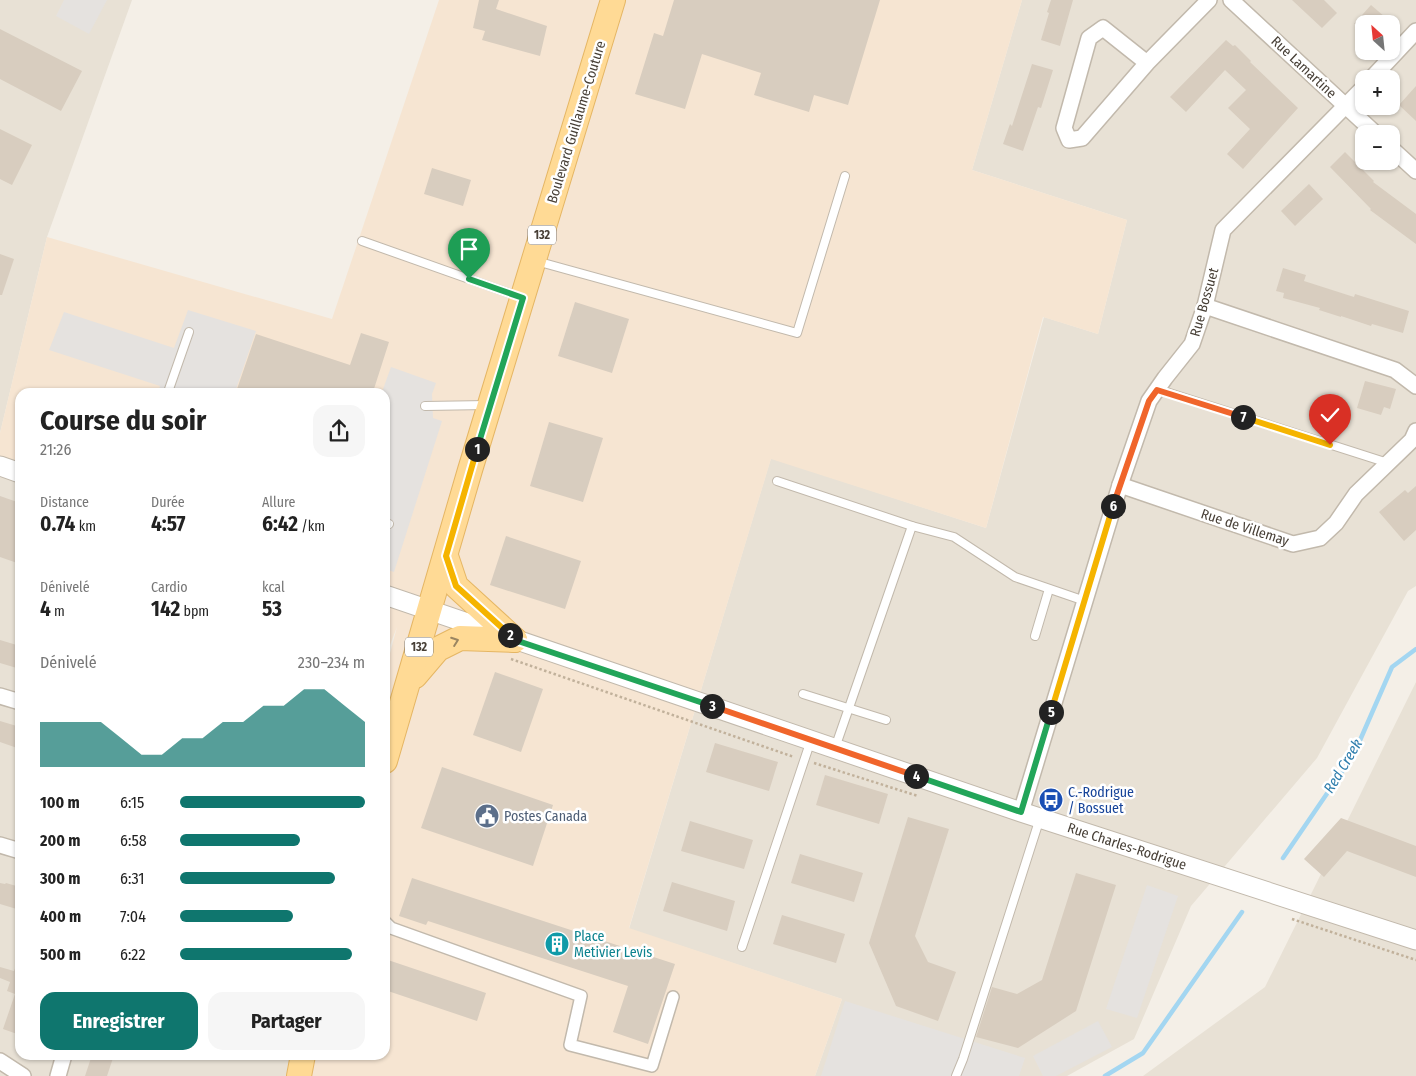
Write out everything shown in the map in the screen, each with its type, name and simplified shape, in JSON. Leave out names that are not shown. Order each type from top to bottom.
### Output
[{"type":"main road","name":"Boulevard Guillaume-Couture","points":[[390,744],[470,470],[613,0]]},
{"type":"main road","points":[[446,556],[456,586],[515,640]]},
{"type":"main road","points":[[408,685],[438,648],[460,638],[515,640]]},
{"type":"main road","points":[[299,1076],[302,1060]]},
{"type":"street","points":[[1147,63],[1103,28],[1089,38],[1064,128],[1069,140],[1082,138],[1147,63],[1209,0]]},
{"type":"street","name":"Rue Lamartine","points":[[1231,0],[1366,125]]},
{"type":"street","points":[[1379,70],[1416,31]]},
{"type":"street","name":"Rue Bossuet","points":[[1021,812],[1120,485],[1149,401],[1192,344],[1205,306],[1223,230],[1355,96]]},
{"type":"street","points":[[1400,156],[1416,171]]},
{"type":"street","points":[[1205,306],[1395,370],[1416,386]]},
{"type":"street","name":"Rue de Villemay","points":[[1120,485],[1293,544],[1320,538],[1336,522],[1356,494],[1412,440],[1416,431]]},
{"type":"street","points":[[0,466],[15,471]]},
{"type":"street","name":"Rue Charles-Rodrigue","points":[[390,597],[1021,812],[1416,940]]},
{"type":"street","points":[[0,696],[15,700]]},
{"type":"street","points":[[0,845],[15,850]]},
{"type":"street","points":[[390,927],[580,996],[570,1045],[652,1066],[673,996]]},
{"type":"street","points":[[58,1076],[63,1060]]},
{"type":"street","points":[[0,1062],[23,1076]]},
{"type":"lane","points":[[534,261],[797,333],[845,176]]},
{"type":"lane","points":[[362,241],[523,298]]},
{"type":"lane","points":[[169,388],[188,332]]},
{"type":"lane","points":[[1157,390],[1388,463]]},
{"type":"lane","points":[[426,406],[491,405]]},
{"type":"lane","points":[[778,481],[912,526],[954,537],[1015,577],[1085,600]]},
{"type":"lane","points":[[835,748],[912,526]]},
{"type":"lane","points":[[1034,636],[1049,589]]},
{"type":"lane","points":[[803,694],[886,720]]},
{"type":"lane","points":[[742,947],[812,740]]},
{"type":"lane","points":[[956,1076],[1040,818]]},
{"type":"shaded area","points":[[0,0],[132,0],[47,237],[0,433]]},
{"type":"shaded area","points":[[64,0],[107,0],[89,34],[56,16]]},
{"type":"shaded area","points":[[439,0],[1022,0],[972,170],[1127,220],[1098,334],[1043,317],[986,528],[771,459],[629,928],[842,999],[815,1076],[288,1076],[290,1060],[390,1060],[390,653],[397,627],[390,645],[390,388],[15,388],[15,479],[0,474],[0,433],[47,237],[332,319]]},
{"type":"shaded area","points":[[1022,0],[1416,0],[1416,586],[1408,591],[1317,758],[1191,906],[1134,1039],[1067,1076],[815,1076],[842,999],[629,929],[771,458],[986,528],[1044,317],[1098,334],[1127,220],[972,170]]},
{"type":"shaded area","points":[[188,310],[256,331],[236,388],[159,388],[160,386],[49,350],[64,312],[174,348]]},
{"type":"shaded area","points":[[391,367],[436,383],[432,394],[433,418],[442,421],[394,572],[390,571],[390,388],[383,388]]},
{"type":"shaded area","points":[[0,474],[15,478],[15,1060],[290,1060],[288,1076],[0,1076]]},
{"type":"shaded area","points":[[1416,682],[1416,1076],[1143,1076],[1265,987]]},
{"type":"shaded area","points":[[1147,885],[1178,896],[1137,1018],[1106,1009]]},
{"type":"shaded area","points":[[845,1001],[1025,1058],[1019,1076],[821,1076]]},
{"type":"shaded area","points":[[1098,1021],[1112,1047],[1056,1076],[1043,1076],[1033,1056]]},
{"type":"building","points":[[479,0],[499,0],[496,9],[547,26],[540,56],[482,40],[485,31],[473,28]]},
{"type":"building","points":[[674,0],[880,0],[848,105],[814,95],[809,112],[754,95],[761,73],[702,54],[685,109],[635,94],[654,33],[663,36]]},
{"type":"building","points":[[1051,0],[1073,0],[1060,46],[1041,40]]},
{"type":"building","points":[[1292,0],[1324,0],[1337,13],[1322,28]]},
{"type":"building","points":[[1371,5],[1383,15],[1362,15]]},
{"type":"building","points":[[0,29],[82,71],[61,111],[0,79]]},
{"type":"building","points":[[1226,40],[1233,46],[1235,45],[1298,108],[1243,169],[1227,154],[1250,129],[1228,108],[1246,90],[1225,70],[1186,112],[1170,97]]},
{"type":"building","points":[[1032,64],[1053,70],[1041,108],[1038,107],[1023,151],[1003,144],[1010,124],[1012,126]]},
{"type":"building","points":[[1416,86],[1416,121],[1400,104]]},
{"type":"building","points":[[0,129],[32,145],[12,185],[0,179]]},
{"type":"building","points":[[1345,152],[1355,162],[1355,170],[1363,170],[1373,182],[1416,214],[1416,244],[1370,210],[1330,167]]},
{"type":"building","points":[[432,168],[471,180],[463,206],[424,194]]},
{"type":"building","points":[[1309,184],[1323,199],[1295,226],[1281,211]]},
{"type":"building","points":[[0,254],[14,259],[2,295],[0,295]]},
{"type":"building","points":[[1283,268],[1306,275],[1304,281],[1354,297],[1355,294],[1409,311],[1403,333],[1372,324],[1371,326],[1319,310],[1320,308],[1283,298],[1284,293],[1276,291]]},
{"type":"building","points":[[575,302],[629,319],[612,373],[558,356]]},
{"type":"building","points":[[361,333],[389,342],[374,388],[237,388],[256,334],[350,365]]},
{"type":"building","points":[[1365,381],[1396,389],[1390,409],[1384,407],[1381,415],[1357,408]]},
{"type":"building","points":[[549,422],[603,438],[583,502],[530,486]]},
{"type":"building","points":[[1416,486],[1416,530],[1404,541],[1379,512],[1405,490],[1408,493]]},
{"type":"building","points":[[0,496],[15,501],[15,562],[0,557]]},
{"type":"building","points":[[506,536],[581,561],[565,609],[490,585]]},
{"type":"building","points":[[0,640],[15,644],[15,668],[0,663]]},
{"type":"building","points":[[495,672],[543,689],[521,752],[473,735]]},
{"type":"building","points":[[0,721],[15,726],[15,747],[0,742]]},
{"type":"building","points":[[715,743],[778,762],[769,791],[706,772]]},
{"type":"building","name":"Postes Canada","points":[[442,767],[553,805],[533,866],[421,828]]},
{"type":"building","points":[[825,775],[888,794],[879,824],[816,805]]},
{"type":"building","points":[[908,817],[949,829],[915,936],[928,962],[956,972],[938,1021],[896,1006],[869,943]]},
{"type":"building","points":[[1341,818],[1416,846],[1416,877],[1347,851],[1324,877],[1304,859]]},
{"type":"building","points":[[690,821],[753,840],[744,869],[681,851]]},
{"type":"building","points":[[800,854],[863,873],[854,902],[791,883]]},
{"type":"building","points":[[1076,873],[1116,885],[1076,1011],[1018,1048],[976,1037],[992,987],[1017,994],[1042,980]]},
{"type":"building","name":"Place Metivier Levis","points":[[412,878],[675,964],[648,1044],[613,1032],[628,986],[428,921],[426,925],[399,916]]},
{"type":"building","points":[[672,882],[735,901],[727,931],[663,911]]},
{"type":"building","points":[[0,883],[15,886],[15,908],[0,904]]},
{"type":"building","points":[[782,915],[845,934],[836,963],[773,944]]},
{"type":"building","points":[[390,961],[486,993],[477,1021],[390,992]]},
{"type":"building","points":[[0,967],[14,971],[15,969],[15,994],[7,991],[10,982],[0,978]]},
{"type":"building","points":[[15,994],[15,1033],[3,1029]]},
{"type":"building","points":[[90,1060],[112,1060],[107,1076],[85,1076]]},
{"type":"waterway","name":"Red Creek","points":[[1283,858],[1354,754],[1392,667],[1416,649]]},
{"type":"waterway","name":"Red Creek","points":[[1105,1076],[1143,1053],[1242,912]]},
{"type":"place","name":"C.-Rodrigue / Bossuet","points":[[1051,800]]},
{"type":"place","name":"Postes Canada","points":[[487,816]]},
{"type":"place","name":"Place Metivier Levis","points":[[557,944]]},
{"type":"route","points":[[469,279],[523,298],[470,470],[446,556],[456,586],[515,640],[1021,812],[1120,485],[1149,401],[1157,390],[1330,445]]}]
